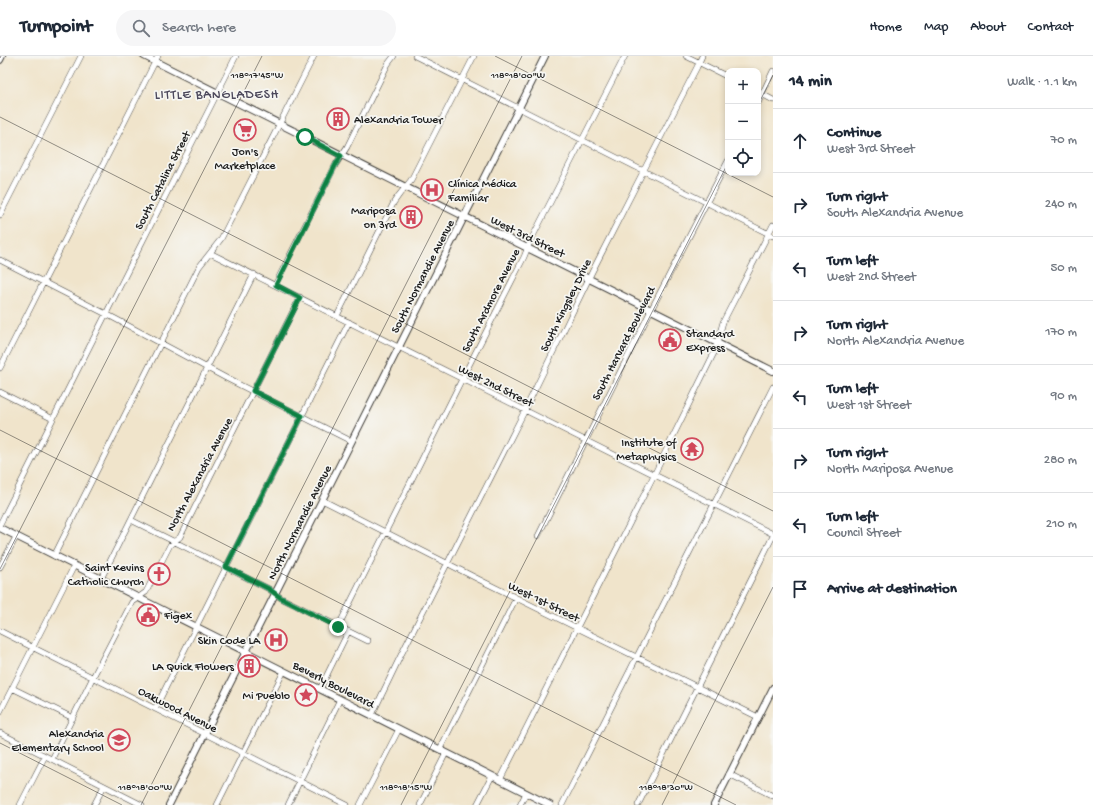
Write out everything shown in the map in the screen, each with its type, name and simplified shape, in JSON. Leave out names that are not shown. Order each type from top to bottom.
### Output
[{"type":"main road","points":[[0,60],[2,56]]},
{"type":"main road","name":"West 3rd Street","points":[[144,56],[156,59],[218,93],[341,156],[773,371]]},
{"type":"main road","name":"South Normandie Avenue","points":[[351,441],[545,56]]},
{"type":"main road","name":"North Normandie Avenue","points":[[169,805],[351,441]]},
{"type":"main road","name":"Beverly Boulevard","points":[[0,528],[550,805]]},
{"type":"main road","points":[[714,805],[773,688]]},
{"type":"street","points":[[0,216],[80,56]]},
{"type":"street","name":"South Catalina Street","points":[[0,524],[236,56]]},
{"type":"street","points":[[54,556],[199,267],[221,239],[314,56]]},
{"type":"street","points":[[276,285],[336,164],[347,147],[388,64],[394,56]]},
{"type":"street","points":[[415,56],[643,172],[771,235]]},
{"type":"street","points":[[337,316],[394,202],[411,180],[474,56]]},
{"type":"street","name":"South Ardmore Avenue","points":[[338,627],[624,56]]},
{"type":"street","points":[[686,56],[725,76]]},
{"type":"street","name":"South Kingsley Drive","points":[[372,715],[702,56]]},
{"type":"street","points":[[0,368],[156,59]]},
{"type":"street","points":[[761,91],[773,71]]},
{"type":"street","points":[[761,94],[773,100]]},
{"type":"street","name":"South Harvard Boulevard","points":[[538,536],[651,310],[725,167]]},
{"type":"street","points":[[500,780],[715,351],[723,322],[771,235],[773,225]]},
{"type":"street","name":"West 2nd Street","points":[[210,252],[773,535]]},
{"type":"street","points":[[0,260],[351,441]]},
{"type":"street","points":[[101,579],[254,274]]},
{"type":"street","name":"North Alexandria Avenue","points":[[52,759],[132,602],[146,592],[170,545],[180,537],[300,298]]},
{"type":"street","points":[[154,709],[349,322]]},
{"type":"street","points":[[562,805],[773,388]]},
{"type":"street","points":[[0,392],[53,418]]},
{"type":"street","name":"West 1st Street","points":[[322,500],[636,658],[758,717]]},
{"type":"street","points":[[131,520],[226,567],[269,589],[281,598],[368,641]]},
{"type":"street","points":[[638,805],[773,535]]},
{"type":"street","points":[[0,567],[16,536]]},
{"type":"street","points":[[0,712],[74,566]]},
{"type":"street","points":[[440,749],[516,598]]},
{"type":"street","name":"Oakwood Avenue","points":[[0,631],[347,805]]},
{"type":"street","points":[[320,689],[348,632]]},
{"type":"street","points":[[217,805],[284,671]]},
{"type":"street","points":[[12,688],[73,718]]},
{"type":"street","points":[[288,805],[340,699]]},
{"type":"street","points":[[360,805],[399,729]]},
{"type":"street","points":[[0,733],[142,805]]},
{"type":"street","points":[[420,805],[446,753]]},
{"type":"street","points":[[20,805],[45,756]]},
{"type":"street","points":[[729,774],[773,796]]},
{"type":"street","points":[[478,805],[492,776]]},
{"type":"street","points":[[94,805],[104,786]]},
{"type":"street","points":[[520,805],[526,793]]},
{"type":"place","name":"Alexandria Tower","points":[[338,119]]},
{"type":"place","name":"Jon's Marketplace","points":[[245,130]]},
{"type":"place","name":"Clínica Médica Familiar","points":[[432,190]]},
{"type":"place","name":"Mariposa on 3rd","points":[[411,217]]},
{"type":"place","name":"Standard Express","points":[[670,340]]},
{"type":"place","name":"Institute of Metaphysics","points":[[692,449]]},
{"type":"place","name":"Saint Kevins Catholic Church","points":[[159,574]]},
{"type":"place","name":"Figex","points":[[148,615]]},
{"type":"place","name":"Skin Code LA","points":[[276,640]]},
{"type":"place","name":"LA Quick Flowers","points":[[249,666]]},
{"type":"place","name":"Mi Pueblo","points":[[306,695]]},
{"type":"place","name":"Alexandria Elementary School","points":[[119,740]]},
{"type":"district","name":"LITTLE BANGLADESH","points":[[217,93]]},
{"type":"route","points":[[305,137],[341,156],[276,285],[300,298],[253,391],[302,416],[226,567],[269,589],[281,598],[338,627]]}]
